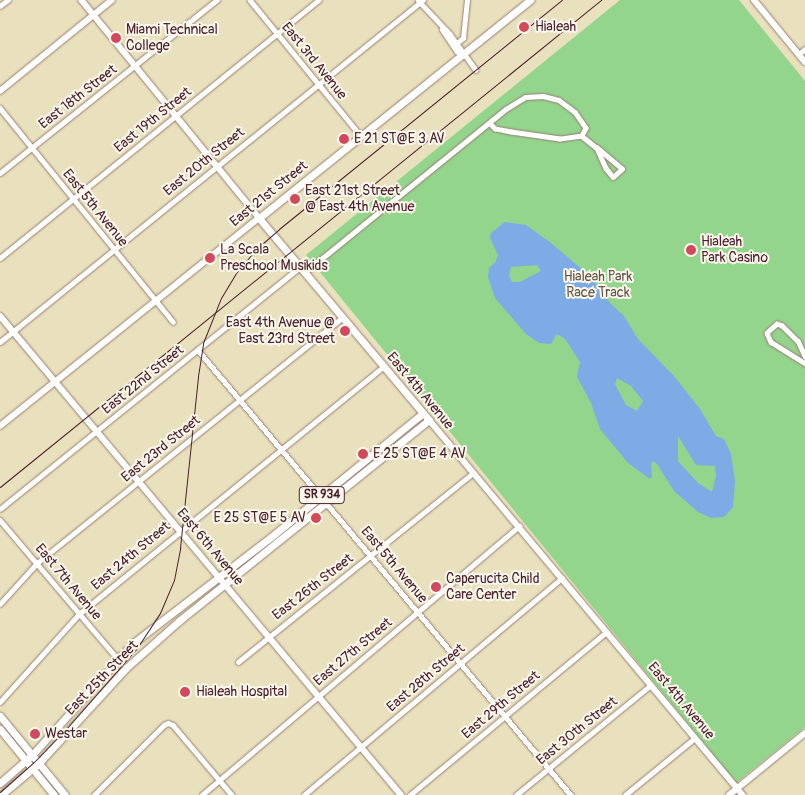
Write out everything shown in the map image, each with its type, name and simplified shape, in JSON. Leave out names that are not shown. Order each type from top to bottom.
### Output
[{"type":"main road","name":"East 4th Avenue","points":[[81,0],[302,270],[519,526],[743,795]]},
{"type":"main road","points":[[0,92],[112,0]]},
{"type":"main road","name":"East 21st Street","points":[[0,426],[530,0]]},
{"type":"main road","points":[[758,1],[805,62]]},
{"type":"main road","name":"East 6th Avenue","points":[[0,316],[401,795]]},
{"type":"main road","name":"SR 934","points":[[0,782],[32,755],[118,659],[145,634],[220,577],[423,413]]},
{"type":"main road","name":"SR 934","points":[[225,584],[429,420]]},
{"type":"main road","name":"East 25th Street","points":[[1,795],[39,763],[126,668],[201,602],[225,584]]},
{"type":"main road","points":[[0,716],[65,795]]},
{"type":"main road","points":[[0,728],[54,795]]},
{"type":"main road","points":[[729,795],[805,733]]},
{"type":"street","points":[[0,6],[8,0]]},
{"type":"street","name":"East 18th Street","points":[[0,174],[217,0]]},
{"type":"street","name":"East 3rd Avenue","points":[[250,0],[361,136]]},
{"type":"street","name":"East 19th Street","points":[[0,258],[319,0]]},
{"type":"street","points":[[457,42],[463,38],[467,0]]},
{"type":"street","points":[[420,1],[440,26],[456,51],[463,54]]},
{"type":"street","name":"East 20th Street","points":[[0,342],[420,1]]},
{"type":"street","points":[[440,26],[457,42],[463,54],[476,70]]},
{"type":"street","points":[[799,54],[805,49]]},
{"type":"street","name":"East 22nd Street","points":[[0,509],[198,350],[490,124],[506,109],[525,97],[543,96],[559,100],[575,112],[586,128],[582,136]]},
{"type":"street","name":"East 5th Avenue","points":[[0,108],[172,322]]},
{"type":"street","points":[[490,124],[495,129],[539,137],[560,139],[582,136],[597,148],[622,169],[613,177],[606,168],[597,148]]},
{"type":"street","name":"East 23rd Street","points":[[0,604],[37,564],[342,318]]},
{"type":"street","points":[[805,357],[798,342],[782,326],[777,324],[768,333],[771,342],[805,363]]},
{"type":"street","name":"East 5th Avenue","points":[[198,350],[571,795]]},
{"type":"street","name":"East 24th Street","points":[[0,702],[79,614],[383,366]]},
{"type":"street","name":"East 26th Street","points":[[238,662],[473,473]]},
{"type":"street","name":"East 7th Avenue","points":[[0,520],[118,659]]},
{"type":"street","name":"East 27th Street","points":[[202,795],[519,526]]},
{"type":"street","name":"East 28th Street","points":[[304,795],[562,578]]},
{"type":"street","name":"East 29th Street","points":[[410,795],[606,632]]},
{"type":"street","name":"East 30th Street","points":[[516,795],[651,685]]},
{"type":"street","points":[[94,795],[168,723],[173,725],[232,795]]},
{"type":"street","points":[[625,795],[695,738]]},
{"type":"green space","name":"Hialeah Park Race Track","points":[[620,0],[739,0],[805,81],[805,727],[736,783],[306,255]]},
{"type":"water","points":[[505,222],[526,225],[551,243],[591,277],[611,304],[624,316],[638,339],[674,376],[700,409],[716,436],[724,439],[731,454],[735,481],[733,507],[724,517],[711,518],[698,512],[674,491],[657,464],[653,461],[651,464],[652,477],[650,479],[628,463],[600,429],[591,403],[577,377],[580,362],[565,339],[557,334],[551,344],[539,343],[526,334],[495,298],[488,277],[489,268],[495,263],[498,255],[490,238],[491,233]],"holes":[[[537,265],[541,271],[520,282],[512,282],[509,275],[511,267]],[[617,378],[631,386],[643,401],[637,411],[626,405],[615,384]],[[678,436],[696,465],[715,466],[716,476],[712,492],[698,483],[678,461]]]},
{"type":"railway","points":[[0,792],[34,762],[67,728],[137,648],[160,613],[174,580],[180,548],[203,343],[221,298],[236,273],[255,250],[279,229],[562,0]]},
{"type":"railway","points":[[0,487],[601,0]]},
{"type":"place","name":"Hialeah","points":[[524,27]]},
{"type":"place","name":"Miami Technical College","points":[[116,38]]},
{"type":"place","name":"E 21 ST@E 3 AV","points":[[344,139]]},
{"type":"place","name":"East 21st Street @ East 4th Avenue","points":[[295,199]]},
{"type":"place","name":"Hialeah Park Casino","points":[[691,250]]},
{"type":"place","name":"La Scala Preschool Musikids","points":[[210,258]]},
{"type":"place","name":"East 4th Avenue @ East 23rd Street","points":[[345,331]]},
{"type":"place","name":"E 25 ST@E 4 AV","points":[[363,454]]},
{"type":"place","name":"E 25 ST@E 5 AV","points":[[316,518]]},
{"type":"place","name":"Caperucita Child Care Center","points":[[436,587]]},
{"type":"place","name":"Hialeah Hospital","points":[[185,692]]},
{"type":"place","name":"Westar","points":[[35,734]]}]
